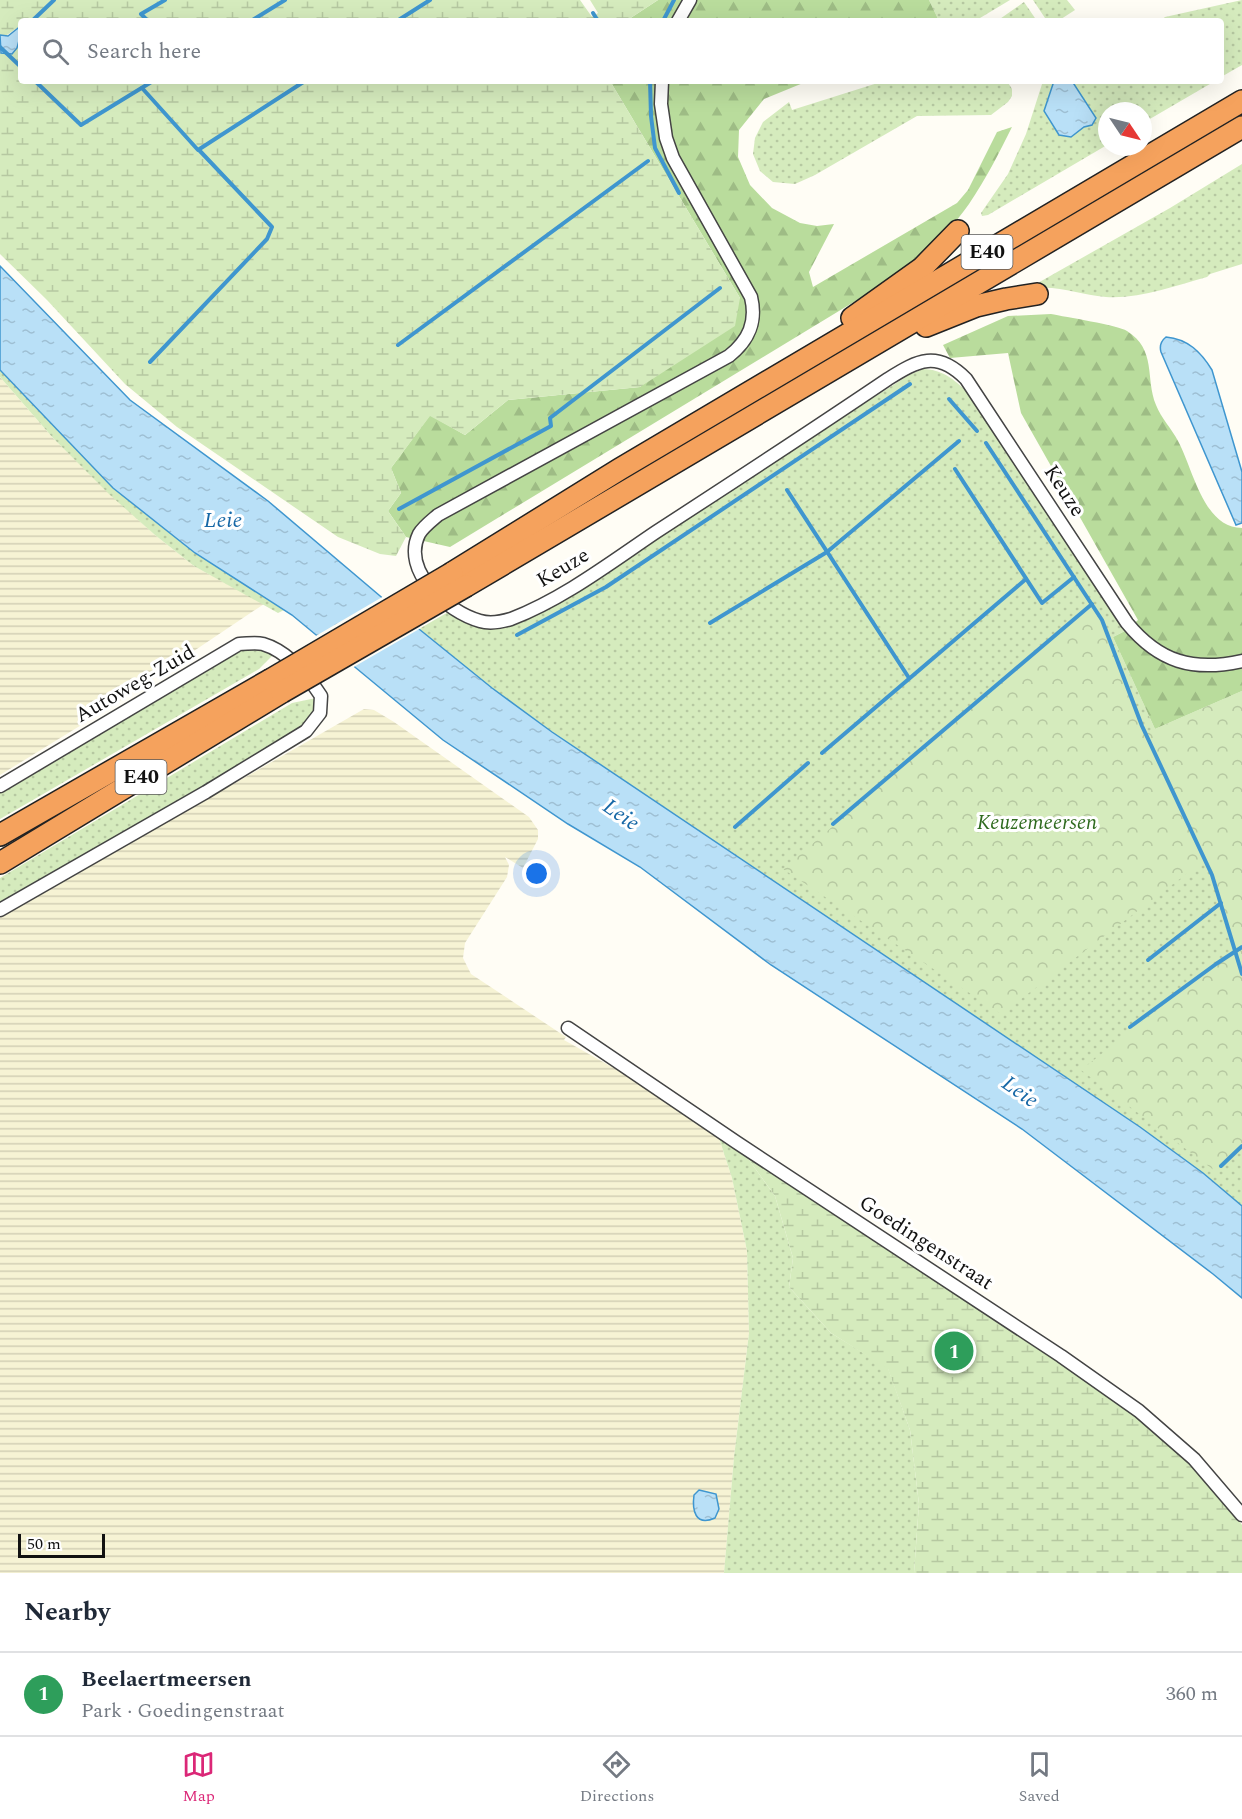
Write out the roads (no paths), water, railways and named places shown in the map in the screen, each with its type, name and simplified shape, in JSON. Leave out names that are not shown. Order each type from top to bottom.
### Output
[{"type":"highway","name":"E40","points":[[459,579],[620,469],[1242,101]]},
{"type":"highway","name":"E40","points":[[0,835],[276,686],[459,579],[891,335],[1242,127]]},
{"type":"highway","points":[[731,404],[922,268],[958,231]]},
{"type":"highway","points":[[891,335],[918,329],[976,306],[1006,298],[1036,294]]},
{"type":"highway","name":"E40","points":[[0,862],[276,686]]},
{"type":"street","points":[[680,18],[690,0]]},
{"type":"street","name":"Keuze","points":[[662,84],[661,104],[666,138],[682,177],[751,297],[754,309],[749,334],[741,346],[729,356],[438,515],[428,523],[419,534],[414,553],[420,576],[434,592],[459,611],[482,622],[494,623],[530,610],[590,575],[910,365],[924,360],[935,360],[952,367],[966,379],[1127,623],[1140,638],[1153,650],[1167,658],[1187,664],[1207,666],[1242,661]]},
{"type":"street","name":"Autoweg-Zuid","points":[[0,786],[239,644],[260,643],[276,649],[291,661],[321,696],[320,713],[306,731],[206,792],[0,910]]},
{"type":"street","name":"Goedingenstraat","points":[[568,1028],[703,1120],[1061,1356],[1139,1411],[1194,1459],[1242,1515]]},
{"type":"water","points":[[18,28],[18,44],[12,54],[1,53],[0,35],[8,36]]},
{"type":"water","points":[[1053,84],[1074,84],[1096,118],[1092,125],[1084,127],[1071,137],[1059,135],[1044,111]]},
{"type":"water","name":"Leie","points":[[0,266],[130,400],[268,501],[492,688],[552,732],[1140,1127],[1203,1173],[1242,1206],[1242,1298],[1022,1129],[771,965],[640,867],[568,824],[443,740],[292,615],[195,553],[113,488],[0,370]]},
{"type":"water","points":[[1166,337],[1181,340],[1193,348],[1212,370],[1242,472],[1242,523],[1236,525],[1161,352],[1161,343]]},
{"type":"water","points":[[699,1490],[716,1494],[719,1509],[715,1518],[703,1520],[696,1516],[694,1495]]},
{"type":"waterway","points":[[35,18],[54,0]]},
{"type":"waterway","points":[[145,18],[141,14],[165,0]]},
{"type":"waterway","points":[[256,18],[285,0]]},
{"type":"waterway","points":[[402,18],[430,0]]},
{"type":"waterway","points":[[665,18],[674,0]]},
{"type":"waterway","points":[[593,13],[596,18]]},
{"type":"waterway","points":[[0,47],[18,64]]},
{"type":"waterway","points":[[38,84],[81,125],[148,84]]},
{"type":"waterway","points":[[142,88],[198,150],[300,84]]},
{"type":"waterway","points":[[650,84],[655,148],[679,193]]},
{"type":"waterway","points":[[150,362],[267,239],[272,227],[199,150]]},
{"type":"waterway","points":[[398,345],[648,161]]},
{"type":"waterway","points":[[399,509],[551,426],[550,418],[720,288]]},
{"type":"waterway","points":[[517,635],[606,587],[910,384]]},
{"type":"waterway","points":[[949,399],[977,431]]},
{"type":"waterway","points":[[710,623],[827,552],[959,441]]},
{"type":"waterway","points":[[986,443],[1102,620],[1142,726],[1212,875],[1242,974]]},
{"type":"waterway","points":[[955,469],[1042,603],[1074,577]]},
{"type":"waterway","points":[[787,490],[909,678]]},
{"type":"waterway","points":[[822,753],[1026,579]]},
{"type":"waterway","points":[[833,824],[1092,604]]},
{"type":"waterway","points":[[735,827],[808,763]]},
{"type":"waterway","points":[[1148,960],[1221,903]]},
{"type":"waterway","points":[[1130,1027],[1242,947]]},
{"type":"waterway","points":[[1221,1166],[1242,1146]]},
{"type":"place","name":"Beelaertmeersen","points":[[954,1351]]},
{"type":"park label","name":"Keuzemeersen","points":[[1037,823]]}]
